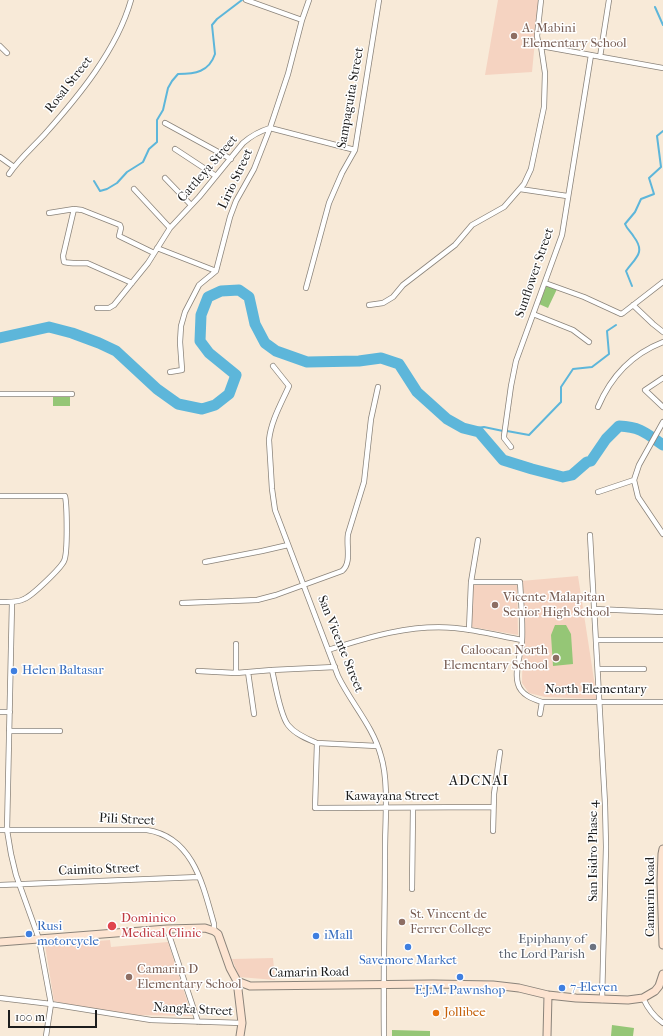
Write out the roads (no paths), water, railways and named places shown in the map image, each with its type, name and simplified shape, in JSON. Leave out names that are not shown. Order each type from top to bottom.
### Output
[{"type":"main road","name":"Camarin Road","points":[[663,849],[661,882],[663,945]]},
{"type":"main road","points":[[0,942],[166,929],[205,928],[214,931],[220,939],[230,968],[237,981],[242,1024],[240,1036]]},
{"type":"main road","points":[[643,998],[661,986],[663,974]]},
{"type":"main road","name":"Camarin Road","points":[[237,981],[250,986],[505,986],[548,995],[602,1000],[628,1000],[643,998]]},
{"type":"main road","points":[[547,1036],[548,995]]},
{"type":"street","name":"Rosal Street","points":[[9,174],[14,166],[64,112],[104,59],[124,20],[131,0]]},
{"type":"street","points":[[246,0],[302,20]]},
{"type":"street","points":[[309,0],[302,20],[288,74],[270,128],[355,150]]},
{"type":"street","name":"Sampaguita Street","points":[[306,288],[329,203],[342,173],[355,150],[379,0]]},
{"type":"street","points":[[368,305],[383,304],[393,297],[403,285],[456,245],[472,225],[499,210],[520,190],[531,169],[544,107],[545,73],[542,46],[538,41],[537,36],[541,0]]},
{"type":"street","points":[[600,57],[610,0]]},
{"type":"street","points":[[0,46],[8,53]]},
{"type":"street","points":[[542,46],[645,66],[663,68]]},
{"type":"street","name":"Sunflower Street","points":[[511,447],[504,436],[516,361],[562,235],[567,196],[591,55]]},
{"type":"street","points":[[165,123],[231,159]]},
{"type":"street","name":"Cattleya Street","points":[[97,308],[109,308],[114,305],[148,263],[170,228],[231,159],[243,143],[270,128]]},
{"type":"street","name":"Lirio Street","points":[[216,271],[230,217],[236,201],[255,166],[270,128]]},
{"type":"street","points":[[175,149],[216,176]]},
{"type":"street","points":[[0,157],[14,166]]},
{"type":"street","points":[[165,178],[191,205]]},
{"type":"street","points":[[134,189],[170,228]]},
{"type":"street","points":[[520,190],[567,196]]},
{"type":"street","points":[[74,209],[63,256],[64,262],[74,264],[87,263],[132,283]]},
{"type":"street","points":[[48,213],[74,209],[84,211],[120,225],[121,228],[119,236],[154,253]]},
{"type":"street","points":[[157,248],[216,271],[199,285],[185,312],[180,342],[182,371],[170,372]]},
{"type":"street","points":[[545,283],[584,297],[620,314],[663,282]]},
{"type":"street","points":[[633,305],[663,332]]},
{"type":"street","points":[[533,314],[573,330],[588,342]]},
{"type":"street","points":[[598,407],[610,385],[625,365],[648,348],[663,342]]},
{"type":"street","name":"San Vicente Street","points":[[272,366],[289,386],[272,426],[269,440],[275,510],[335,667],[346,693],[366,722],[378,746],[385,774],[384,1036]]},
{"type":"street","points":[[663,378],[645,390],[663,407]]},
{"type":"street","points":[[182,604],[256,600],[276,595],[342,572],[347,565],[348,534],[364,482],[371,419],[378,387]]},
{"type":"street","points":[[0,394],[72,394]]},
{"type":"street","points":[[662,424],[639,465],[634,480],[634,486],[638,496],[663,534]]},
{"type":"street","points":[[598,492],[634,480]]},
{"type":"street","points":[[0,496],[65,496],[66,547],[64,562],[31,595],[20,601],[0,602]]},
{"type":"street","name":"San Isidro Phase 4","points":[[590,535],[599,669],[605,804],[606,847],[602,1000]]},
{"type":"street","points":[[469,630],[471,582],[478,540]]},
{"type":"street","points":[[205,562],[288,545]]},
{"type":"street","name":"North Elementary","points":[[471,582],[520,582],[522,640],[517,674],[518,684],[523,692],[528,696],[542,702],[663,702]]},
{"type":"street","points":[[12,602],[7,830],[11,854],[19,884],[39,939],[51,1004],[46,1036]]},
{"type":"street","points":[[594,609],[663,612]]},
{"type":"street","points":[[328,650],[364,638],[392,632],[441,628],[469,630],[522,640]]},
{"type":"street","points":[[597,640],[663,640]]},
{"type":"street","points":[[236,644],[236,673]]},
{"type":"street","points":[[198,671],[236,673],[335,667]]},
{"type":"street","points":[[599,669],[644,669]]},
{"type":"street","points":[[272,670],[283,715],[287,724],[295,732],[308,740],[318,743],[378,746]]},
{"type":"street","points":[[248,672],[254,714]]},
{"type":"street","points":[[540,714],[542,702]]},
{"type":"street","points":[[0,712],[10,712]]},
{"type":"street","points":[[9,731],[60,731]]},
{"type":"street","name":"Kawayana Street","points":[[318,743],[315,808],[493,808]]},
{"type":"street","points":[[493,831],[493,808],[500,752]]},
{"type":"street","points":[[412,808],[412,889]]},
{"type":"street","name":"Pili Street","points":[[0,830],[147,830],[156,831],[170,837],[182,847],[199,877],[214,924],[214,931]]},
{"type":"street","name":"Caimito Street","points":[[0,885],[199,877]]},
{"type":"street","points":[[166,929],[198,1022]]},
{"type":"street","name":"Nangka Street","points":[[0,998],[51,1004],[151,1020],[242,1024]]},
{"type":"street","points":[[643,998],[649,1011],[663,1023]]},
{"type":"waterway","points":[[94,181],[100,191],[107,189],[117,183],[127,172],[143,162],[149,149],[157,142],[157,120],[163,110],[168,88],[172,81],[178,74],[201,71],[209,65],[215,54],[212,25],[217,19],[242,0]]},
{"type":"waterway","points":[[655,7],[663,25]]},
{"type":"waterway","points":[[632,286],[626,271],[636,259],[639,247],[625,224],[635,212],[641,199],[654,194],[649,178],[661,167],[657,136],[663,131]]},
{"type":"waterway","points":[[0,338],[49,327],[72,333],[116,351],[157,389],[178,404],[202,409],[215,405],[229,394],[236,375],[209,353],[200,341],[201,315],[208,297],[221,291],[239,290],[249,297],[255,324],[265,343],[276,351],[307,362],[359,361],[381,358],[399,364],[417,392],[447,419],[463,428],[479,432],[503,460],[563,477],[572,475],[587,462],[591,461],[606,439],[619,426],[638,429],[663,445]]},
{"type":"waterway","points":[[507,431],[529,435],[561,402],[561,387],[573,369],[592,367],[609,354],[607,331],[616,325]]},
{"type":"waterway","points":[[468,429],[484,427],[503,431]]},
{"type":"place","name":"A. Mabini Elementary School","points":[[514,36]]},
{"type":"place","name":"Vicente Malapitan Senior High School","points":[[495,605]]},
{"type":"place","name":"Caloocan North Elementary School","points":[[556,658]]},
{"type":"place","name":"Helen Baltasar","points":[[14,671]]},
{"type":"place","name":"St. Vincent de Ferrer College","points":[[402,922]]},
{"type":"place","name":"Dominico Medical Clinic","points":[[112,926]]},
{"type":"place","name":"Rusi motorcycle","points":[[29,934]]},
{"type":"place","name":"iMall","points":[[316,936]]},
{"type":"place","name":"Savemore Market","points":[[408,947]]},
{"type":"place","name":"Epiphany of the Lord Parish","points":[[593,947]]},
{"type":"place","name":"Camarin D Elementary School","points":[[129,977]]},
{"type":"place","name":"E.J.M. Pawnshop","points":[[460,977]]},
{"type":"place","name":"7-Eleven","points":[[562,988]]},
{"type":"place","name":"Jollibee","points":[[436,1013]]},
{"type":"district","name":"ADCNAI","points":[[479,782]]}]
